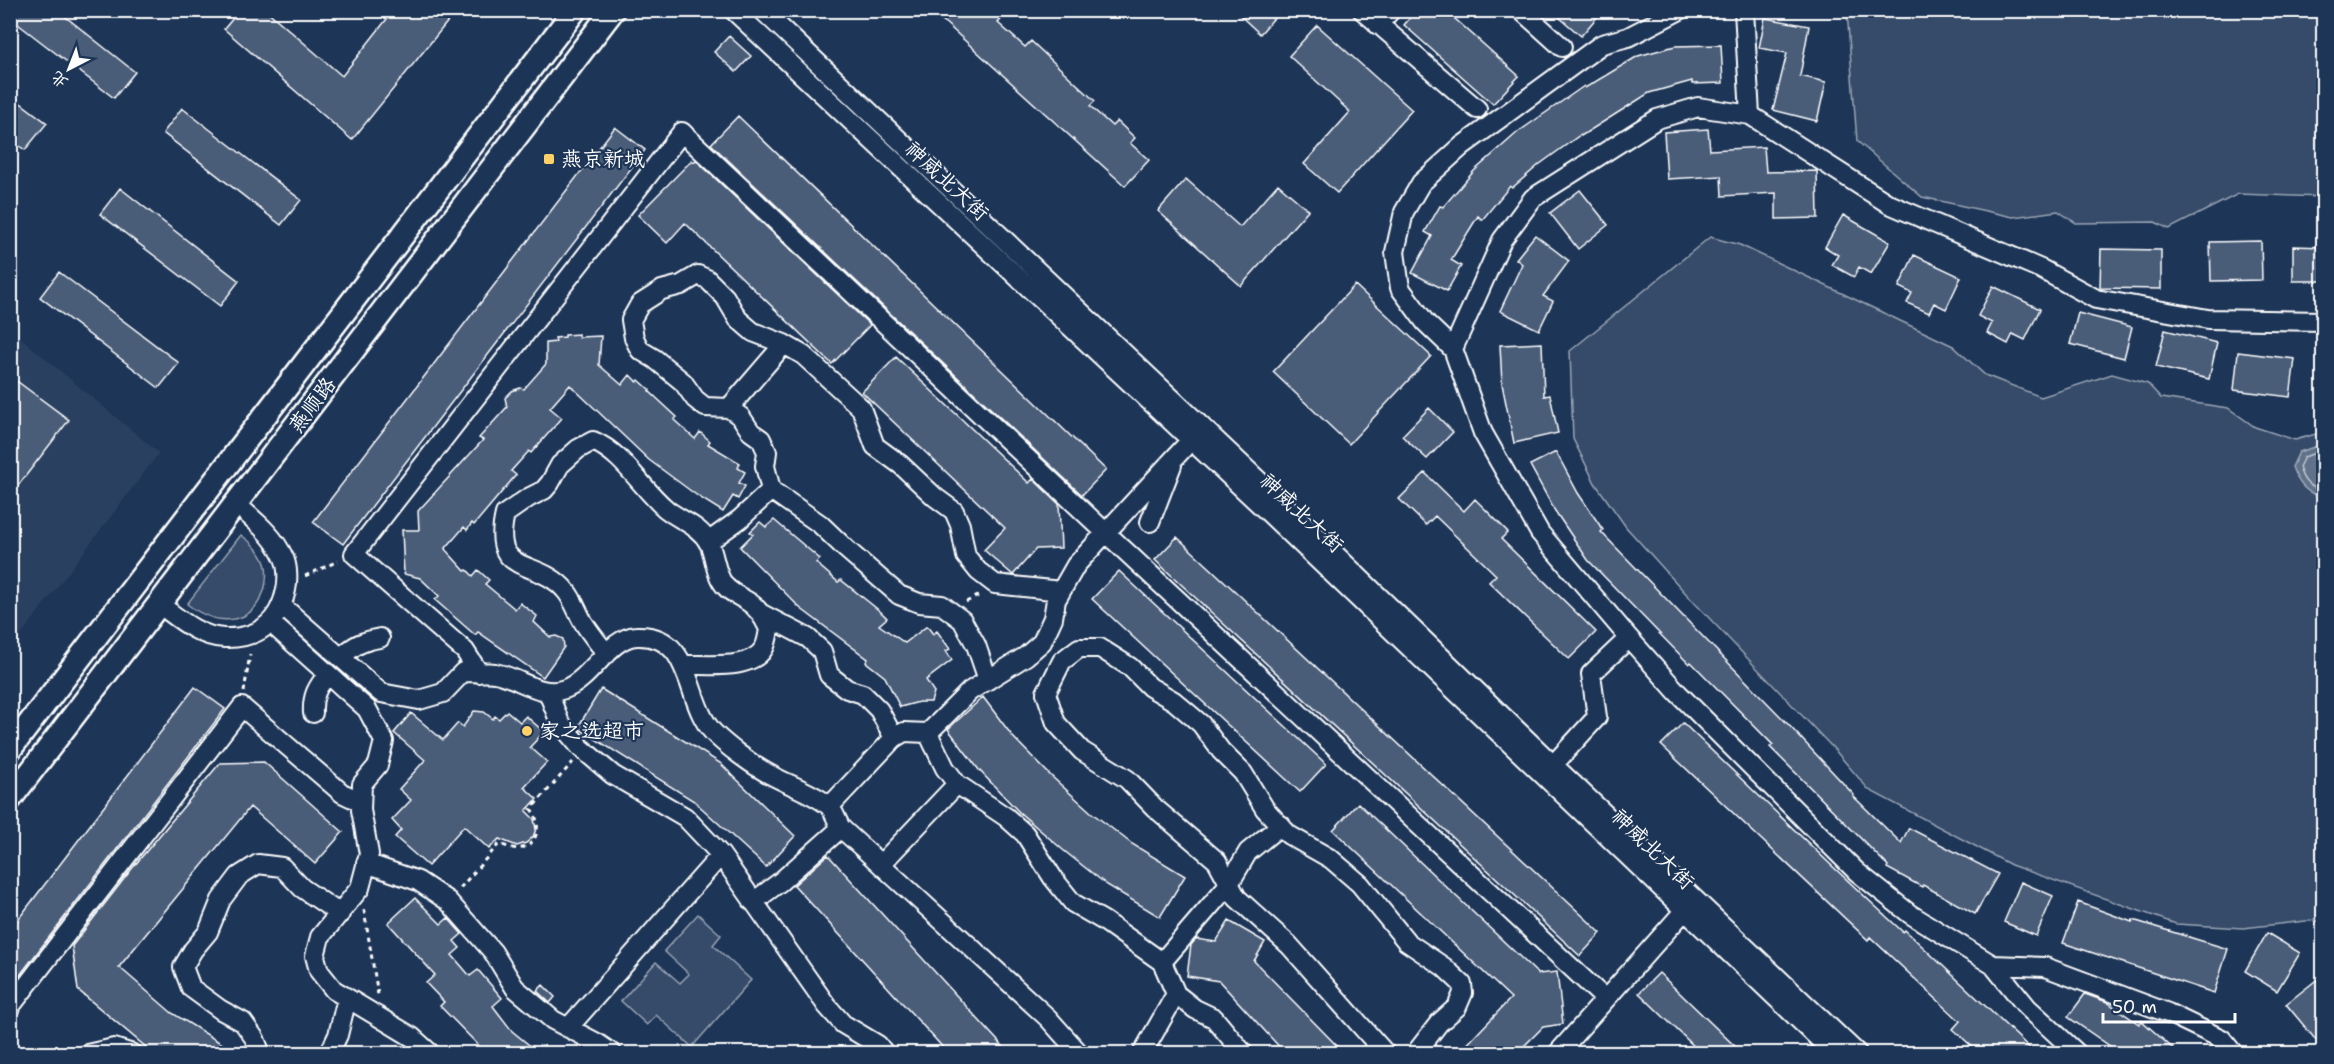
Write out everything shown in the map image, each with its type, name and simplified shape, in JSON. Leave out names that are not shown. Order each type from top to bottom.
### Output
[{"type":"main road","name":"燕顺路","points":[[10,748],[575,10]]},
{"type":"main road","name":"燕顺路","points":[[10,799],[614,10]]},
{"type":"street","name":"神威北大街","points":[[733,10],[1191,440],[1835,1053]]},
{"type":"street","name":"神威北大街","points":[[762,10],[1858,1053]]},
{"type":"street","points":[[1362,10],[1477,109]]},
{"type":"street","points":[[1378,25],[1390,10]]},
{"type":"street","points":[[1521,10],[1563,47]]},
{"type":"street","points":[[1680,10],[1628,37],[1602,44],[1462,146],[1421,183],[1404,212],[1395,252],[1400,288],[1425,322],[1453,349],[1483,433],[1540,533],[1629,638],[1678,693],[1857,872],[1910,914],[1994,965],[2027,1007],[2078,1053]]},
{"type":"street","points":[[1744,10],[1750,115]]},
{"type":"street","points":[[1453,349],[1503,240],[1533,198],[1657,119],[1698,107],[1750,115],[1889,204],[2041,269],[2096,298],[2208,320],[2324,321]]},
{"type":"street","points":[[479,673],[465,651],[354,554],[682,132],[1105,532],[1605,999]]},
{"type":"street","points":[[988,680],[976,645],[962,620],[942,605],[919,603],[899,595],[820,524],[771,490],[765,466],[767,452],[761,439],[751,432],[741,417],[729,408],[705,407],[655,358],[640,350],[634,338],[631,320],[640,304],[698,275],[707,279],[724,297],[738,319],[753,332],[784,344],[803,356],[861,408],[875,446],[901,465],[935,497],[954,511],[960,525],[966,556],[978,571],[995,584],[1061,591]]},
{"type":"street","points":[[729,408],[784,344]]},
{"type":"street","points":[[830,806],[894,738],[904,732],[928,733],[970,691],[1026,656],[1042,642],[1053,618],[1056,600],[1076,565],[1191,440]]},
{"type":"street","points":[[607,654],[583,623],[568,593],[557,582],[540,571],[515,563],[501,539],[505,514],[544,490],[560,465],[578,449],[593,441],[607,447],[647,492],[669,511],[694,525],[708,542],[723,584],[734,594],[749,601],[762,614],[808,638],[822,651],[829,675],[847,689],[863,694],[879,710],[894,738]]},
{"type":"street","points":[[1150,522],[1174,458]]},
{"type":"street","points":[[708,542],[740,519],[771,490]]},
{"type":"street","points":[[159,604],[192,628],[222,638],[253,634],[271,623],[282,606],[287,583],[285,560],[266,530],[236,504]]},
{"type":"street","points":[[282,606],[381,693],[418,700],[443,693],[463,672],[497,673],[548,692],[565,688],[586,675],[621,640],[637,636],[658,640],[673,650],[683,665],[695,703],[712,731],[769,774],[830,806],[841,828],[1048,1018],[1080,1053]]},
{"type":"street","points":[[683,665],[737,665],[751,660],[764,649],[769,629],[762,614]]},
{"type":"street","points":[[271,623],[367,709],[384,741],[378,765],[362,784],[361,802],[369,854],[360,887],[320,937],[315,956],[320,971],[334,990],[412,1037],[431,1053]]},
{"type":"street","points":[[341,658],[351,647],[365,640],[380,638]]},
{"type":"street","points":[[1553,765],[1597,717],[1591,674],[1629,638]]},
{"type":"street","points":[[1042,642],[1062,661]]},
{"type":"street","points":[[1386,1053],[1289,945],[1237,898],[1218,861],[1155,808],[1127,779],[1082,751],[1056,723],[1046,693],[1062,661],[1079,648],[1100,648],[1130,667],[1150,687],[1174,701],[1201,724],[1221,751],[1243,773],[1266,809],[1289,835],[1331,860],[1360,884],[1407,942],[1444,967],[1462,984],[1463,993],[1457,1007],[1439,1023],[1414,1053]]},
{"type":"street","points":[[313,713],[312,700],[328,674]]},
{"type":"street","points":[[548,692],[560,723],[584,750],[613,775],[685,816],[721,855],[827,1006],[843,1024],[878,1045],[885,1053]]},
{"type":"street","points":[[367,709],[381,693]]},
{"type":"street","points":[[10,1007],[242,707],[342,793],[361,802]]},
{"type":"street","points":[[928,733],[945,768],[957,784],[1006,817],[1025,834],[1053,878],[1073,903],[1104,921],[1162,962],[1176,994],[1194,1009],[1214,1018],[1244,1053]]},
{"type":"street","points":[[881,864],[957,784]]},
{"type":"street","points":[[1162,962],[1229,884],[1248,852],[1281,825]]},
{"type":"street","points":[[753,902],[780,882],[841,828]]},
{"type":"street","points":[[567,1028],[721,855]]},
{"type":"street","points":[[366,863],[418,881],[448,901],[493,952],[515,988],[553,1020],[613,1053]]},
{"type":"street","points":[[261,1053],[255,1039],[243,1022],[221,1010],[191,988],[183,968],[193,950],[208,932],[221,900],[239,876],[258,864],[282,867],[302,888],[340,914]]},
{"type":"street","points":[[1557,1053],[1685,910]]},
{"type":"street","points":[[1994,965],[2045,967],[2168,1013],[2222,1040],[2234,1053]]},
{"type":"street","points":[[1142,1053],[1176,994]]},
{"type":"street","points":[[329,1053],[338,1035],[347,998]]},
{"type":"street","points":[[87,1053],[114,1048],[133,1053]]},
{"type":"path","points":[[287,583],[354,554]]},
{"type":"path","points":[[949,611],[987,592],[995,584]]},
{"type":"path","points":[[242,707],[253,634]]},
{"type":"path","points":[[448,901],[499,844],[510,848],[523,848],[535,839],[539,828],[531,809],[584,750]]},
{"type":"path","points":[[360,887],[381,1018]]},
{"type":"shaded area","points":[[1847,11],[2323,11],[2323,197],[2238,194],[2169,229],[2155,222],[2076,223],[2058,211],[2013,217],[1922,197],[1857,141]]},
{"type":"shaded area","points":[[1710,237],[1740,245],[1953,346],[1985,375],[2041,397],[2112,374],[2148,384],[2161,398],[2228,408],[2255,427],[2295,440],[2323,432],[2323,924],[2315,920],[2243,928],[2176,924],[2011,865],[1869,790],[1833,748],[1690,598],[1626,527],[1595,483],[1573,439],[1570,351]]},
{"type":"shaded area","points":[[11,330],[159,453],[11,648]]},
{"type":"shaded area","points":[[241,535],[258,551],[266,566],[265,588],[258,603],[250,612],[230,620],[208,616],[197,611],[187,604]]},
{"type":"shaded area","points":[[698,914],[721,935],[713,945],[751,980],[692,1047],[656,1015],[647,1025],[621,1001],[656,962],[680,983],[689,974],[664,951]]},
{"type":"water","points":[[2324,444],[2323,498],[2303,487],[2292,467],[2299,452]]},
{"type":"building","points":[[10,10],[57,10],[135,72],[114,98],[10,18]]},
{"type":"building","points":[[240,10],[266,10],[342,76],[394,10],[457,10],[352,140],[224,29]]},
{"type":"building","points":[[948,10],[996,10],[1003,17],[998,23],[1025,47],[1031,41],[1095,101],[1090,106],[1112,126],[1117,121],[1135,138],[1130,143],[1149,160],[1125,186],[941,19]]},
{"type":"building","points":[[1234,10],[1281,10],[1260,34]]},
{"type":"building","points":[[1417,10],[1445,10],[1519,76],[1493,104],[1404,25]]},
{"type":"building","points":[[1551,10],[1603,10],[1581,36]]},
{"type":"building","points":[[1765,18],[1809,26],[1800,76],[1826,82],[1817,121],[1773,110],[1787,53],[1759,48]]},
{"type":"building","points":[[1317,25],[1412,110],[1337,193],[1304,164],[1350,112],[1289,56]]},
{"type":"building","points":[[729,36],[751,56],[736,72],[714,52]]},
{"type":"building","points":[[1721,45],[1723,83],[1692,84],[1692,81],[1649,93],[1580,135],[1512,188],[1510,186],[1482,220],[1478,216],[1451,260],[1461,266],[1447,291],[1412,273],[1432,236],[1425,232],[1440,206],[1443,207],[1474,171],[1518,132],[1584,86],[1585,88],[1638,56],[1675,46]]},
{"type":"building","points":[[10,95],[47,123],[25,150],[10,139]]},
{"type":"building","points":[[182,108],[301,200],[281,225],[163,133]]},
{"type":"building","points":[[738,116],[1106,470],[1082,495],[711,144]]},
{"type":"building","points":[[615,127],[645,150],[343,544],[313,522]]},
{"type":"building","points":[[1708,129],[1710,150],[1764,147],[1766,172],[1817,171],[1818,218],[1776,219],[1776,193],[1722,196],[1721,176],[1667,179],[1664,132]]},
{"type":"building","points":[[692,160],[694,162],[696,160],[870,325],[832,364],[685,223],[667,243],[638,215]]},
{"type":"building","points":[[1186,179],[1240,227],[1278,184],[1308,210],[1241,286],[1158,211]]},
{"type":"building","points":[[120,188],[239,281],[220,306],[100,214]]},
{"type":"building","points":[[1580,190],[1608,225],[1578,249],[1550,213]]},
{"type":"building","points":[[1843,215],[1890,242],[1871,274],[1859,267],[1854,277],[1832,265],[1838,255],[1825,247]]},
{"type":"building","points":[[1535,235],[1569,261],[1543,296],[1553,301],[1539,330],[1500,311],[1522,264],[1516,259]]},
{"type":"building","points":[[2261,241],[2262,280],[2211,281],[2210,242]]},
{"type":"building","points":[[2293,246],[2324,247],[2324,281],[2293,281]]},
{"type":"building","points":[[2101,249],[2161,250],[2161,289],[2100,288]]},
{"type":"building","points":[[1914,255],[1961,277],[1946,309],[1934,303],[1929,313],[1907,303],[1912,293],[1899,287]]},
{"type":"building","points":[[59,272],[179,363],[159,388],[40,297]]},
{"type":"building","points":[[1355,285],[1431,356],[1349,444],[1273,372]]},
{"type":"building","points":[[1993,286],[2040,309],[2025,340],[2013,334],[2008,344],[1987,333],[1992,323],[1978,316]]},
{"type":"building","points":[[2078,313],[2132,327],[2124,358],[2070,344]]},
{"type":"building","points":[[2165,330],[2217,343],[2209,379],[2156,367]]},
{"type":"building","points":[[579,334],[579,337],[601,336],[599,365],[622,385],[630,375],[637,382],[639,380],[677,417],[674,420],[695,439],[700,432],[710,441],[708,444],[740,463],[738,468],[745,472],[739,483],[745,486],[738,499],[733,496],[723,512],[649,460],[570,385],[550,408],[562,418],[531,453],[529,451],[511,471],[516,475],[474,525],[472,523],[467,530],[464,527],[445,549],[465,571],[467,570],[473,576],[478,570],[489,580],[485,584],[515,609],[520,603],[537,616],[534,622],[550,637],[556,636],[563,639],[564,647],[543,677],[478,632],[475,635],[435,600],[439,596],[420,578],[404,574],[402,530],[419,530],[418,511],[483,440],[479,438],[507,407],[505,398],[512,391],[524,389],[546,364],[546,343],[556,342],[555,338],[565,337],[565,335]]},
{"type":"building","points":[[1542,343],[1544,396],[1550,395],[1558,433],[1514,443],[1502,384],[1500,345]]},
{"type":"building","points":[[2238,352],[2295,359],[2290,397],[2234,390]]},
{"type":"building","points":[[896,357],[1029,483],[1033,479],[1059,504],[1061,548],[1036,549],[1013,575],[984,550],[1005,528],[862,392]]},
{"type":"building","points":[[10,376],[69,420],[10,496]]},
{"type":"building","points":[[1429,408],[1453,432],[1427,459],[1402,436]]},
{"type":"building","points":[[1556,452],[1578,493],[1603,530],[1601,532],[1784,720],[1853,796],[1901,843],[1909,828],[1998,874],[1975,914],[1887,868],[1888,866],[1770,747],[1773,745],[1691,662],[1689,664],[1588,560],[1555,511],[1530,465]]},
{"type":"building","points":[[1425,473],[1464,511],[1475,499],[1508,532],[1501,539],[1596,632],[1569,659],[1489,582],[1496,575],[1435,516],[1426,525],[1399,499]]},
{"type":"building","points":[[774,520],[820,559],[816,563],[838,582],[841,580],[881,612],[887,618],[879,625],[905,643],[927,626],[933,634],[937,631],[950,649],[946,651],[952,660],[926,680],[934,692],[931,702],[919,702],[900,707],[885,677],[866,662],[868,659],[800,608],[740,547],[753,534],[750,532],[760,522],[766,527]]},
{"type":"building","points":[[1177,537],[1601,933],[1580,956],[1155,560]]},
{"type":"building","points":[[1119,571],[1326,764],[1300,792],[1092,599]]},
{"type":"building","points":[[195,687],[225,709],[10,988],[10,930]]},
{"type":"building","points":[[601,689],[720,763],[795,836],[766,867],[694,801],[581,730],[578,727]]},
{"type":"building","points":[[983,697],[1013,737],[1092,813],[1132,844],[1185,876],[1160,917],[1107,885],[1063,850],[1019,812],[979,770],[948,729]]},
{"type":"building","points":[[474,711],[484,712],[493,719],[495,716],[499,719],[507,711],[520,722],[526,716],[544,732],[530,747],[547,762],[524,787],[537,799],[526,811],[534,819],[536,829],[533,837],[526,843],[517,846],[499,839],[489,849],[464,826],[428,866],[395,837],[401,830],[392,820],[411,800],[399,789],[425,760],[394,733],[411,713],[443,740],[458,723],[463,727]]},
{"type":"building","points":[[1683,723],[1830,864],[1903,932],[1905,930],[2035,1053],[1979,1053],[1953,1029],[1960,1021],[1870,937],[1868,940],[1661,745]]},
{"type":"building","points":[[264,762],[343,832],[315,864],[250,807],[119,967],[172,1013],[237,1053],[153,1053],[78,990],[72,946],[134,866],[220,763]]},
{"type":"building","points":[[1358,803],[1538,974],[1557,972],[1563,1024],[1543,1027],[1517,1053],[1459,1053],[1511,998],[1333,830]]},
{"type":"building","points":[[828,855],[1009,1053],[948,1053],[794,885]]},
{"type":"building","points":[[2021,882],[2053,896],[2036,936],[2004,922]]},
{"type":"building","points":[[415,898],[441,924],[448,918],[462,934],[454,941],[460,948],[452,955],[470,976],[478,970],[502,998],[493,1006],[512,1031],[539,1053],[486,1053],[440,1006],[444,1002],[426,983],[435,975],[388,923]]},
{"type":"building","points":[[2078,902],[2132,922],[2133,920],[2228,949],[2214,993],[2063,943]]},
{"type":"building","points":[[1229,921],[1265,942],[1254,961],[1344,1053],[1285,1053],[1219,981],[1187,976],[1191,945],[1196,939],[1216,942]]},
{"type":"building","points":[[2267,933],[2300,953],[2277,991],[2245,971]]},
{"type":"building","points":[[1659,973],[1742,1053],[1701,1053],[1639,993]]},
{"type":"building","points":[[2324,974],[2324,1050],[2286,1004]]},
{"type":"building","points":[[543,985],[555,997],[550,1003],[537,991]]},
{"type":"building","points":[[2085,994],[2107,1002],[2139,1024],[2142,1021],[2178,1053],[2120,1053],[2068,1017]]},
{"type":"place","name":"燕京新城","points":[[549,159]]},
{"type":"place","name":"家之选超市","points":[[527,731]]}]
